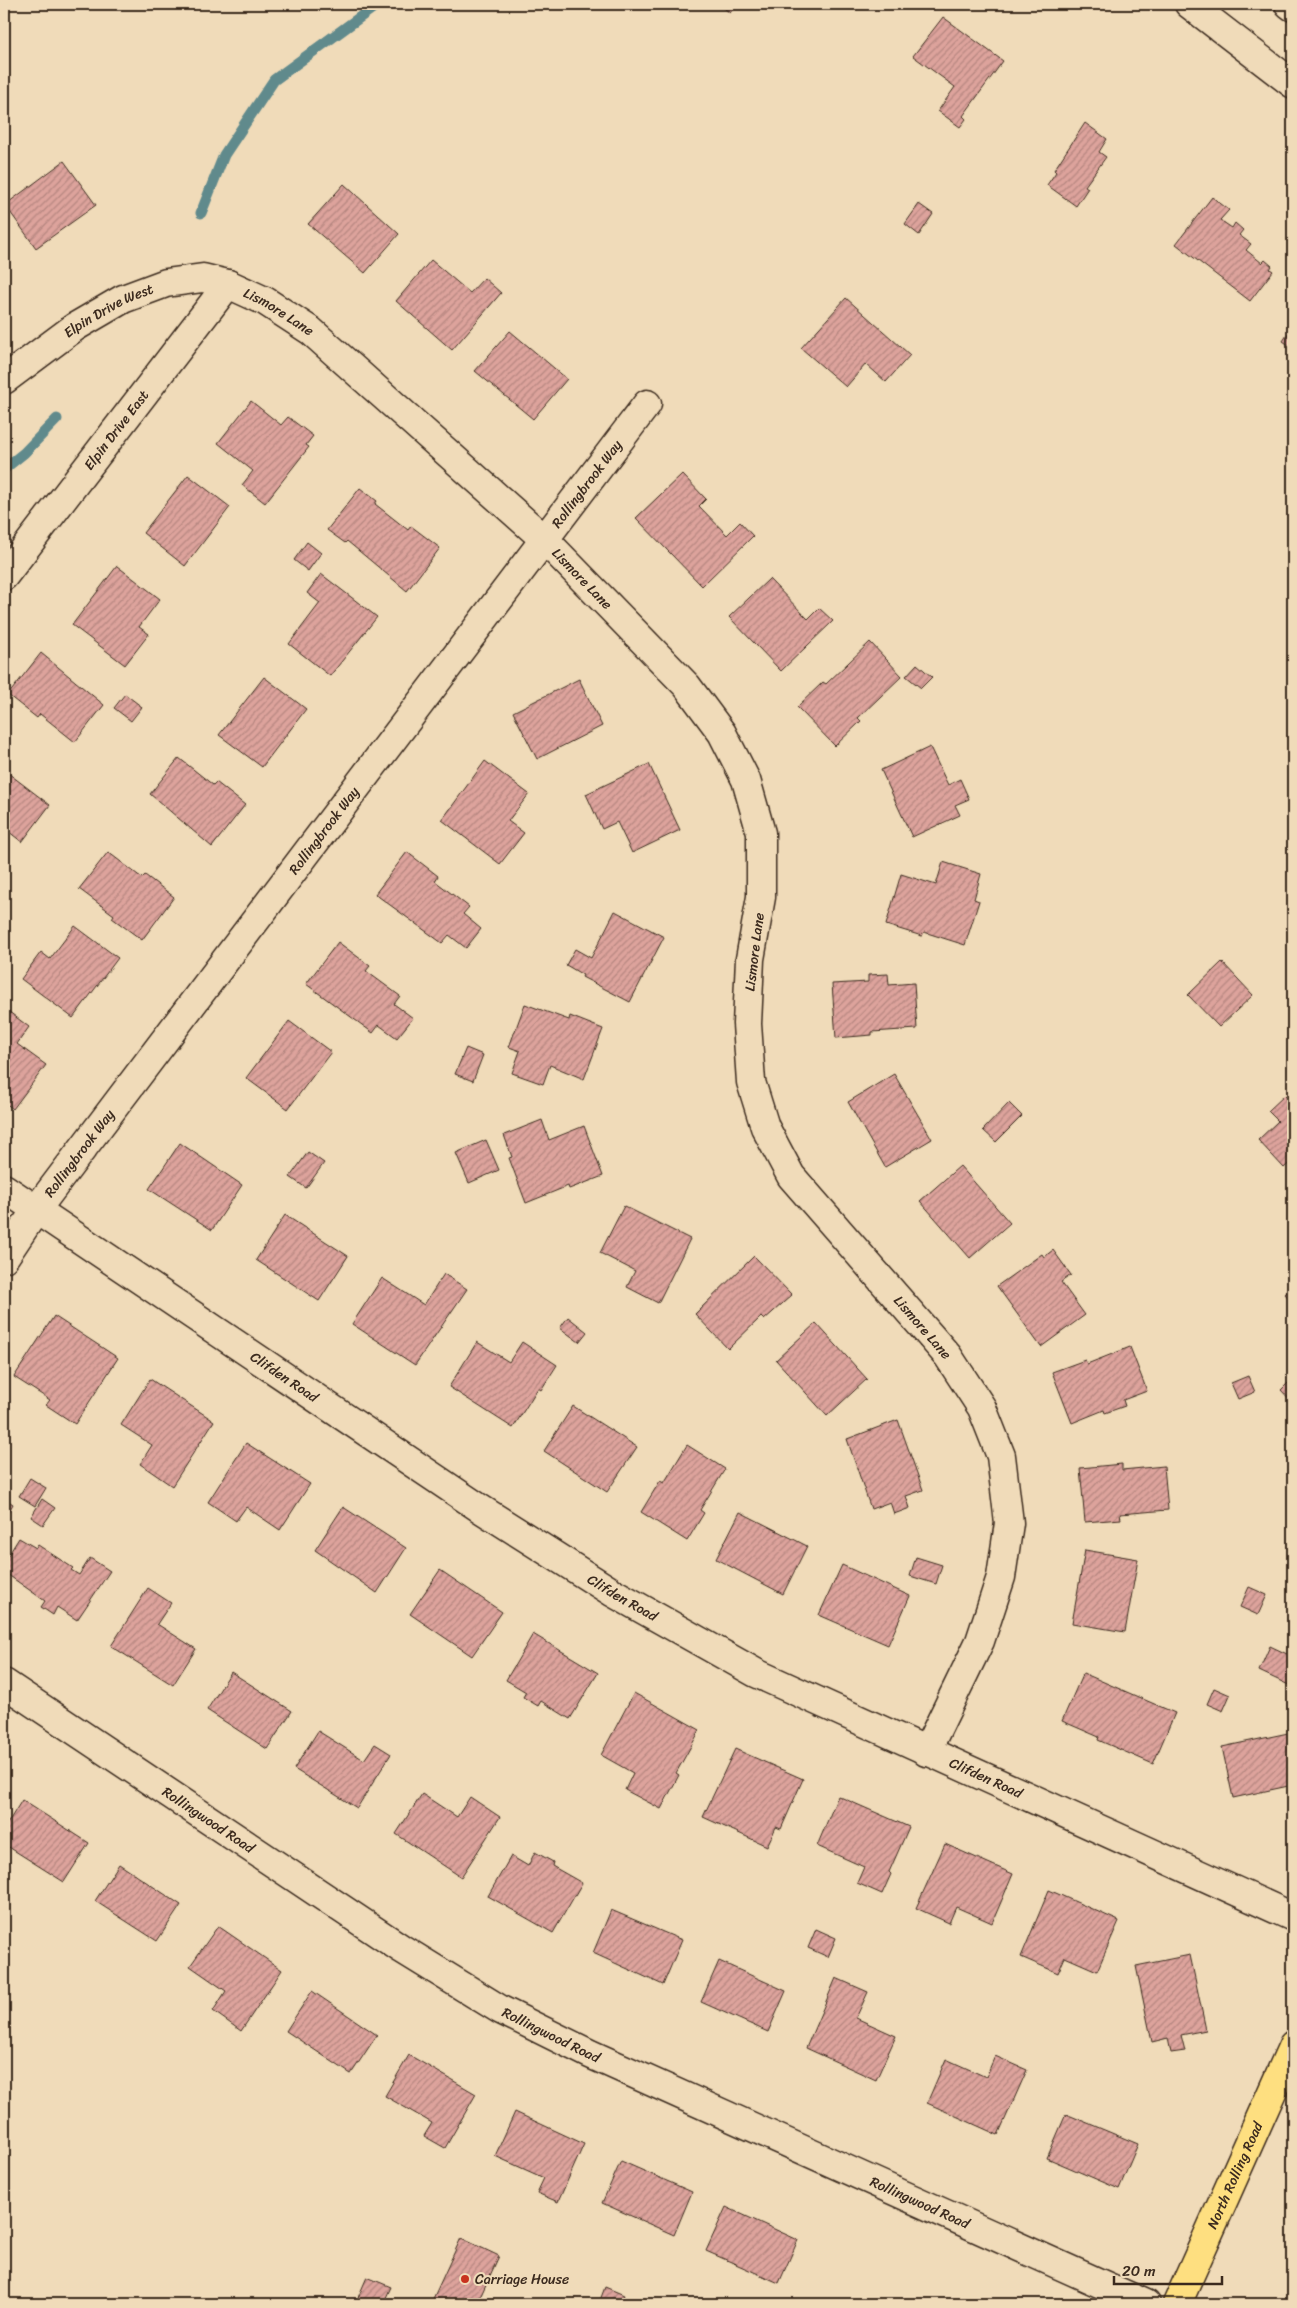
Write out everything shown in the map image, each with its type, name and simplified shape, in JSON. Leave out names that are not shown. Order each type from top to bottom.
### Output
[{"type":"main road","name":"North Rolling Road","points":[[1177,2304],[1293,2045]]},
{"type":"street","points":[[1189,4],[1293,84]]},
{"type":"street","points":[[1289,4],[1293,7]]},
{"type":"street","name":"Elpin Drive West","points":[[4,380],[75,327],[123,299],[166,282],[203,278],[228,284]]},
{"type":"street","name":"Lismore Lane","points":[[228,284],[266,301],[311,331],[544,539],[687,686],[722,733],[746,780],[760,833],[761,897],[750,959],[747,1024],[751,1082],[766,1128],[791,1176],[948,1356],[982,1408],[1001,1456],[1009,1523],[1000,1577],[980,1641],[926,1752]]},
{"type":"street","name":"Elpin Drive East","points":[[4,576],[228,284]]},
{"type":"street","name":"Rollingbrook Way","points":[[4,1258],[36,1210],[647,404]]},
{"type":"street","name":"Clifden Road","points":[[4,1188],[481,1509],[612,1592],[756,1673],[926,1752],[1293,1917]]},
{"type":"street","name":"Rollingwood Road","points":[[4,1683],[402,1948],[501,2010],[590,2054],[1146,2304]]},
{"type":"building","points":[[719,4],[737,4],[730,13]]},
{"type":"building","points":[[943,17],[1003,61],[963,116],[966,119],[960,127],[938,111],[955,87],[913,56]]},
{"type":"building","points":[[1085,123],[1107,139],[1099,152],[1106,157],[1085,186],[1088,188],[1076,206],[1047,185],[1056,172],[1054,170]]},
{"type":"building","points":[[64,161],[96,205],[36,248],[5,205]]},
{"type":"building","points":[[344,184],[399,234],[365,273],[308,224]]},
{"type":"building","points":[[1212,197],[1229,210],[1220,220],[1232,228],[1235,223],[1243,230],[1239,235],[1251,244],[1246,250],[1262,263],[1265,260],[1272,266],[1270,269],[1273,271],[1250,301],[1176,244]]},
{"type":"building","points":[[919,204],[933,214],[919,235],[905,224]]},
{"type":"building","points":[[431,260],[470,293],[484,278],[501,293],[452,350],[396,301]]},
{"type":"building","points":[[846,298],[910,355],[886,382],[866,364],[846,387],[801,348]]},
{"type":"building","points":[[1293,326],[1293,348],[1283,341]]},
{"type":"building","points":[[510,331],[567,379],[533,419],[475,371]]},
{"type":"building","points":[[251,401],[281,425],[288,417],[313,436],[306,445],[309,447],[265,503],[242,485],[253,471],[218,443]]},
{"type":"building","points":[[682,474],[706,499],[699,506],[727,535],[740,522],[753,536],[702,586],[636,518]]},
{"type":"building","points":[[188,475],[230,507],[185,566],[143,533]]},
{"type":"building","points":[[360,488],[377,501],[375,504],[408,530],[411,526],[440,548],[407,591],[347,541],[345,543],[327,530]]},
{"type":"building","points":[[307,542],[321,553],[308,571],[294,560]]},
{"type":"building","points":[[117,566],[160,599],[139,627],[149,634],[125,665],[72,625]]},
{"type":"building","points":[[321,574],[377,617],[330,676],[289,644],[320,603],[307,593]]},
{"type":"building","points":[[769,579],[808,619],[819,608],[833,621],[781,671],[729,617]]},
{"type":"building","points":[[870,642],[902,676],[858,718],[861,721],[835,746],[797,707],[823,682],[826,684]]},
{"type":"building","points":[[41,653],[104,705],[75,742],[40,714],[37,718],[8,695]]},
{"type":"building","points":[[917,664],[932,677],[921,688],[906,676]]},
{"type":"building","points":[[264,677],[306,709],[262,767],[219,735]]},
{"type":"building","points":[[579,679],[602,726],[537,759],[513,712]]},
{"type":"building","points":[[125,694],[142,707],[131,721],[114,708]]},
{"type":"building","points":[[930,747],[948,785],[960,779],[969,799],[955,805],[960,815],[912,837],[881,770]]},
{"type":"building","points":[[179,758],[213,785],[216,782],[245,805],[212,847],[150,794]]},
{"type":"building","points":[[485,761],[529,794],[508,821],[524,833],[500,864],[442,820]]},
{"type":"building","points":[[649,764],[680,830],[632,853],[617,822],[602,829],[586,794]]},
{"type":"building","points":[[4,770],[50,805],[22,842],[4,828]]},
{"type":"building","points":[[108,852],[142,878],[145,875],[174,897],[142,940],[112,918],[114,915],[79,889]]},
{"type":"building","points":[[407,852],[438,876],[435,881],[469,907],[463,914],[481,929],[466,948],[449,935],[442,943],[375,894]]},
{"type":"building","points":[[943,862],[981,874],[974,899],[979,901],[965,945],[924,932],[922,936],[886,925],[901,874],[936,885]]},
{"type":"building","points":[[615,911],[664,937],[630,1002],[582,977],[583,975],[566,965],[575,949],[591,958]]},
{"type":"building","points":[[75,926],[118,958],[73,1018],[21,979],[41,952],[50,959]]},
{"type":"building","points":[[338,942],[370,966],[366,971],[400,996],[394,1004],[413,1018],[397,1038],[379,1025],[373,1033],[306,984]]},
{"type":"building","points":[[1222,962],[1253,995],[1219,1027],[1188,995]]},
{"type":"building","points":[[888,974],[889,985],[914,983],[917,1029],[872,1032],[872,1035],[836,1038],[832,984],[868,982],[868,975]]},
{"type":"building","points":[[525,1004],[569,1020],[570,1016],[603,1029],[584,1079],[550,1065],[543,1084],[512,1073],[520,1051],[509,1047]]},
{"type":"building","points":[[4,1008],[29,1027],[17,1044],[46,1065],[13,1109],[4,1102]]},
{"type":"building","points":[[289,1021],[331,1052],[288,1109],[246,1078]]},
{"type":"building","points":[[466,1048],[483,1055],[473,1081],[455,1074]]},
{"type":"building","points":[[894,1074],[932,1139],[885,1167],[848,1102]]},
{"type":"building","points":[[1285,1095],[1293,1104],[1293,1160],[1284,1168],[1258,1140],[1278,1121],[1268,1111]]},
{"type":"building","points":[[1009,1103],[1022,1116],[996,1142],[983,1130]]},
{"type":"building","points":[[542,1120],[549,1140],[584,1126],[603,1176],[569,1189],[568,1186],[526,1203],[509,1158],[512,1157],[504,1135]]},
{"type":"building","points":[[486,1140],[499,1170],[469,1183],[456,1153]]},
{"type":"building","points":[[180,1143],[242,1185],[212,1230],[149,1189]]},
{"type":"building","points":[[308,1152],[324,1163],[306,1188],[290,1177]]},
{"type":"building","points":[[960,1166],[1010,1223],[970,1258],[920,1201]]},
{"type":"building","points":[[624,1206],[690,1239],[658,1303],[627,1287],[635,1271],[600,1253]]},
{"type":"building","points":[[285,1215],[348,1256],[319,1301],[256,1260]]},
{"type":"building","points":[[1053,1250],[1071,1275],[1061,1282],[1085,1315],[1041,1347],[997,1286],[1042,1254],[1044,1257]]},
{"type":"building","points":[[754,1256],[792,1295],[764,1320],[761,1317],[728,1349],[695,1314]]},
{"type":"building","points":[[444,1274],[467,1289],[415,1365],[352,1324],[382,1278],[424,1305]]},
{"type":"building","points":[[1293,1286],[1293,1303],[1285,1294]]},
{"type":"building","points":[[54,1316],[118,1358],[75,1424],[46,1405],[50,1400],[14,1377]]},
{"type":"building","points":[[568,1317],[587,1332],[579,1342],[560,1328]]},
{"type":"building","points":[[816,1323],[867,1379],[827,1416],[776,1360]]},
{"type":"building","points":[[477,1342],[509,1362],[522,1342],[557,1365],[541,1390],[538,1388],[513,1428],[449,1387]]},
{"type":"building","points":[[1130,1347],[1147,1391],[1123,1400],[1125,1406],[1105,1413],[1104,1410],[1072,1423],[1052,1372],[1085,1360],[1087,1364]]},
{"type":"building","points":[[1248,1376],[1255,1392],[1238,1399],[1231,1383]]},
{"type":"building","points":[[1293,1378],[1293,1403],[1281,1390]]},
{"type":"building","points":[[150,1379],[214,1421],[172,1486],[140,1464],[152,1445],[121,1425]]},
{"type":"building","points":[[573,1406],[637,1447],[607,1492],[544,1451]]},
{"type":"building","points":[[898,1420],[923,1490],[906,1496],[910,1508],[894,1514],[890,1502],[871,1509],[847,1439]]},
{"type":"building","points":[[246,1443],[310,1484],[280,1530],[246,1507],[236,1521],[208,1502]]},
{"type":"building","points":[[687,1445],[725,1469],[700,1510],[704,1513],[687,1541],[641,1512],[660,1481],[664,1483]]},
{"type":"building","points":[[1122,1464],[1122,1470],[1164,1466],[1168,1510],[1120,1514],[1121,1519],[1085,1522],[1080,1468]]},
{"type":"building","points":[[30,1478],[46,1488],[35,1506],[19,1496]]},
{"type":"building","points":[[4,1498],[13,1504],[4,1520]]},
{"type":"building","points":[[42,1499],[55,1508],[43,1525],[31,1517]]},
{"type":"building","points":[[343,1507],[406,1548],[377,1593],[315,1550]]},
{"type":"building","points":[[740,1512],[807,1546],[783,1594],[716,1559]]},
{"type":"building","points":[[19,1538],[36,1548],[38,1545],[73,1568],[71,1570],[79,1575],[90,1558],[110,1571],[77,1620],[57,1607],[53,1615],[41,1607],[45,1601],[4,1572],[4,1562]]},
{"type":"building","points":[[1085,1550],[1138,1559],[1125,1632],[1072,1623]]},
{"type":"building","points":[[916,1557],[942,1565],[936,1584],[910,1576]]},
{"type":"building","points":[[842,1565],[910,1596],[888,1645],[819,1615]]},
{"type":"building","points":[[440,1570],[502,1612],[472,1656],[410,1614]]},
{"type":"building","points":[[1249,1587],[1267,1595],[1258,1615],[1240,1607]]},
{"type":"building","points":[[148,1588],[171,1603],[157,1624],[196,1649],[173,1685],[111,1646]]},
{"type":"building","points":[[533,1634],[598,1673],[570,1719],[541,1701],[538,1706],[523,1697],[526,1692],[506,1680]]},
{"type":"building","points":[[1293,1641],[1293,1687],[1259,1671],[1270,1646],[1287,1654]]},
{"type":"building","points":[[231,1672],[292,1711],[267,1749],[207,1710]]},
{"type":"building","points":[[1083,1673],[1175,1713],[1153,1764],[1098,1740],[1099,1737],[1062,1721]]},
{"type":"building","points":[[1214,1688],[1230,1695],[1223,1711],[1207,1704]]},
{"type":"building","points":[[634,1693],[700,1730],[676,1773],[679,1775],[661,1809],[625,1790],[633,1773],[601,1755]]},
{"type":"building","points":[[318,1731],[364,1760],[375,1744],[391,1754],[357,1808],[294,1769]]},
{"type":"building","points":[[1293,1732],[1293,1785],[1233,1798],[1222,1747]]},
{"type":"building","points":[[735,1749],[803,1779],[781,1829],[776,1827],[767,1846],[703,1817]]},
{"type":"building","points":[[422,1794],[457,1817],[470,1797],[500,1817],[461,1877],[396,1834]]},
{"type":"building","points":[[838,1796],[909,1827],[889,1872],[891,1874],[882,1894],[857,1883],[864,1867],[817,1846]]},
{"type":"building","points":[[22,1800],[89,1843],[64,1882],[4,1844],[4,1829]]},
{"type":"building","points":[[945,1844],[1013,1874],[992,1923],[956,1907],[949,1923],[916,1908]]},
{"type":"building","points":[[535,1852],[553,1862],[552,1866],[582,1883],[553,1933],[488,1896],[511,1856],[528,1866]]},
{"type":"building","points":[[119,1864],[181,1905],[157,1941],[95,1901]]},
{"type":"building","points":[[1049,1890],[1119,1921],[1097,1971],[1065,1957],[1058,1973],[1021,1957]]},
{"type":"building","points":[[611,1910],[682,1940],[663,1985],[593,1953]]},
{"type":"building","points":[[218,1926],[282,1970],[241,2031],[213,2011],[226,1991],[190,1966]]},
{"type":"building","points":[[816,1929],[836,1938],[828,1957],[808,1948]]},
{"type":"building","points":[[1190,1955],[1206,2030],[1181,2035],[1185,2051],[1171,2053],[1168,2038],[1152,2042],[1136,1966]]},
{"type":"building","points":[[719,1961],[786,1991],[768,2032],[701,2002]]},
{"type":"building","points":[[836,1978],[868,1992],[856,2018],[896,2036],[876,2080],[806,2048]]},
{"type":"building","points":[[312,1991],[377,2035],[351,2074],[286,2031]]},
{"type":"building","points":[[409,2055],[476,2094],[445,2148],[424,2136],[432,2123],[385,2096]]},
{"type":"building","points":[[995,2056],[1027,2070],[998,2135],[927,2103],[946,2059],[986,2077]]},
{"type":"building","points":[[515,2112],[584,2144],[558,2202],[537,2193],[544,2178],[495,2156]]},
{"type":"building","points":[[1066,2114],[1138,2144],[1119,2189],[1047,2158]]},
{"type":"building","points":[[621,2161],[692,2192],[674,2235],[602,2203]]},
{"type":"building","points":[[726,2207],[798,2240],[779,2283],[706,2251]]},
{"type":"building","name":"Carriage House","points":[[461,2238],[499,2256],[477,2304],[439,2304],[432,2301]]},
{"type":"building","points":[[367,2277],[391,2287],[383,2304],[366,2304],[357,2300]]},
{"type":"building","points":[[605,2287],[624,2295],[620,2304],[599,2303]]},
{"type":"waterway","points":[[201,213],[224,155],[274,80],[378,4]]},
{"type":"waterway","points":[[4,469],[24,453],[57,419]]},
{"type":"place","name":"Carriage House","points":[[465,2279]]}]
